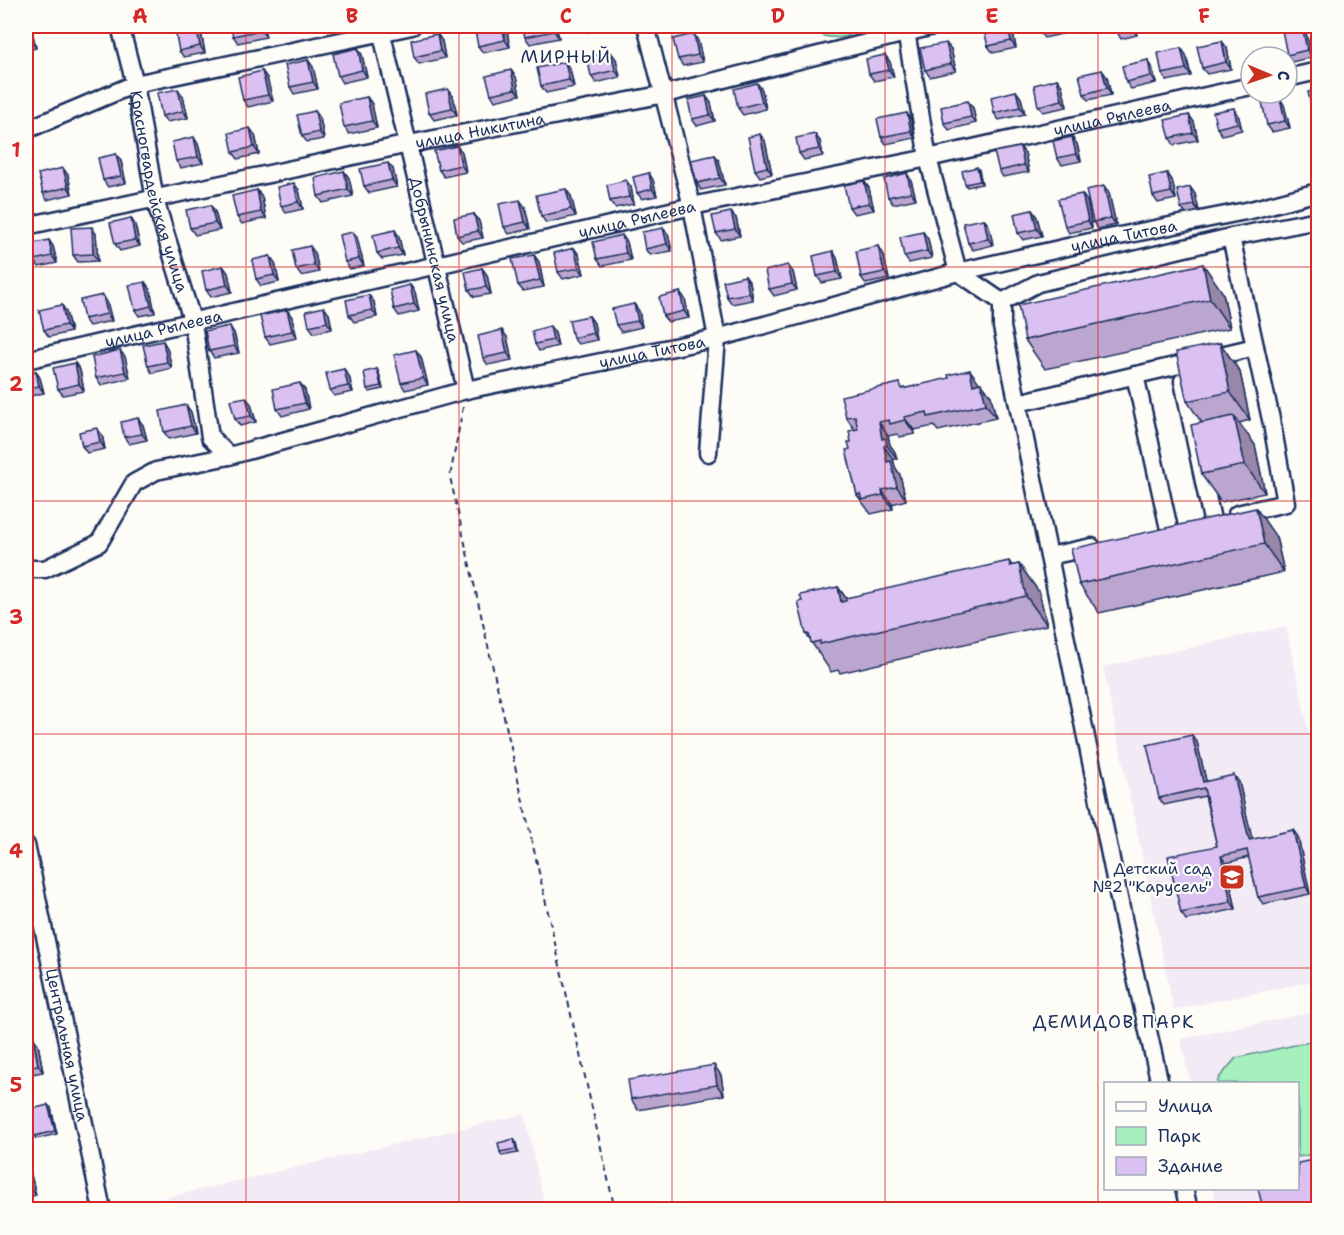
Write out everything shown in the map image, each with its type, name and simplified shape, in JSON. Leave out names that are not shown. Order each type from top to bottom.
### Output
[{"type":"street","name":"Красногвардейская улица","points":[[120,26],[135,84],[155,200],[193,323],[210,437],[229,456]]},
{"type":"street","points":[[26,129],[135,84],[381,29],[412,26]]},
{"type":"street","points":[[646,26],[692,206],[717,338],[708,453]]},
{"type":"street","name":"улица Никитина","points":[[26,226],[410,144],[665,94],[906,28],[933,26]]},
{"type":"street","points":[[906,28],[928,158],[958,272],[1002,302]]},
{"type":"street","name":"Добрынинская улица","points":[[381,29],[410,144],[466,390]]},
{"type":"street","points":[[1299,75],[1318,71]]},
{"type":"street","name":"улица Рылеева","points":[[26,360],[692,206],[928,158],[1239,89]]},
{"type":"street","name":"улица Титова","points":[[26,569],[45,568],[99,543],[134,483],[156,471],[229,456],[466,390],[717,338],[958,272],[1094,241],[1251,210],[1318,192]]},
{"type":"street","points":[[1002,302],[1038,283],[1231,237],[1318,220]]},
{"type":"street","points":[[1135,375],[1163,531],[1286,503],[1272,424],[1231,237]]},
{"type":"street","points":[[1002,302],[1002,327],[1130,952],[1160,1082]]},
{"type":"street","points":[[1018,403],[1255,347]]},
{"type":"street","points":[[1179,365],[1201,522]]},
{"type":"street","points":[[1049,556],[1103,544]]},
{"type":"street","name":"Центральная улица","points":[[26,844],[102,1209]]},
{"type":"street","points":[[1184,1190],[1189,1209]]},
{"type":"path","points":[[466,390],[450,477],[615,1209]]},
{"type":"shaded area","name":"Детский сад №2 \"Карусель\"","points":[[1286,626],[1318,774],[1318,980],[1174,1010],[1103,667]]},
{"type":"shaded area","points":[[1318,1011],[1318,1209],[1217,1209],[1213,1190],[1299,1190],[1299,1082],[1190,1082],[1181,1039]]},
{"type":"shaded area","points":[[525,1114],[545,1209],[153,1210],[151,1201]]},
{"type":"green space","points":[[815,26],[860,26],[848,36],[834,38],[823,36]]},
{"type":"green space","points":[[1318,1040],[1318,1153],[1299,1157],[1299,1082],[1217,1082],[1236,1058]]},
{"type":"building","points":[[26,26],[28,26],[31,41],[26,43]]},
{"type":"building","points":[[196,26],[200,46],[179,51],[175,30]]},
{"type":"building","points":[[230,26],[260,26],[261,30],[233,36]]},
{"type":"building","points":[[474,26],[502,26],[505,40],[478,46]]},
{"type":"building","points":[[522,26],[553,26],[554,31],[525,37]]},
{"type":"building","points":[[1008,26],[1011,41],[988,46],[984,31]]},
{"type":"building","points":[[1038,26],[1057,26],[1057,27],[1039,31]]},
{"type":"building","points":[[1115,26],[1131,26],[1132,28],[1117,32]]},
{"type":"building","points":[[1302,26],[1307,50],[1299,52],[1299,45],[1285,45],[1282,30]]},
{"type":"building","points":[[437,34],[440,51],[414,57],[411,40]]},
{"type":"building","points":[[694,34],[698,55],[678,59],[673,39]]},
{"type":"building","points":[[1222,41],[1226,62],[1202,68],[1197,46]]},
{"type":"building","points":[[946,43],[951,64],[925,70],[920,48]]},
{"type":"building","points":[[358,48],[362,70],[338,76],[333,54]]},
{"type":"building","points":[[1181,48],[1186,69],[1162,74],[1158,53]]},
{"type":"building","points":[[611,52],[615,70],[591,76],[587,57]]},
{"type":"building","points":[[885,55],[889,70],[869,74],[866,59]]},
{"type":"building","points":[[308,60],[313,82],[290,87],[285,65]]},
{"type":"building","points":[[1148,60],[1151,76],[1126,82],[1122,66]]},
{"type":"building","points":[[565,62],[569,80],[541,86],[537,68]]},
{"type":"building","points":[[511,70],[515,89],[491,94],[486,76]]},
{"type":"building","points":[[1102,70],[1107,88],[1084,94],[1079,75]]},
{"type":"building","points":[[262,71],[268,95],[243,100],[238,77]]},
{"type":"building","points":[[1057,79],[1062,100],[1038,106],[1034,85]]},
{"type":"building","points":[[757,83],[762,102],[738,108],[734,89]]},
{"type":"building","points":[[178,89],[183,111],[162,116],[157,93]]},
{"type":"building","points":[[448,89],[452,108],[429,113],[425,94]]},
{"type":"building","points":[[1318,89],[1318,105],[1311,106],[1308,92]]},
{"type":"building","points":[[1016,91],[1020,107],[994,113],[991,97]]},
{"type":"building","points":[[706,96],[710,115],[692,119],[688,100]]},
{"type":"building","points":[[367,97],[372,121],[344,127],[339,103]]},
{"type":"building","points":[[968,101],[971,117],[944,123],[941,107]]},
{"type":"building","points":[[1263,105],[1282,105],[1285,121],[1267,125]]},
{"type":"building","points":[[1234,108],[1237,123],[1217,128],[1213,112]]},
{"type":"building","points":[[315,111],[319,132],[302,136],[297,115]]},
{"type":"building","points":[[907,113],[911,131],[881,137],[877,119]]},
{"type":"building","points":[[1189,115],[1193,133],[1170,138],[1165,120]]},
{"type":"building","points":[[250,128],[254,147],[233,152],[229,133]]},
{"type":"building","points":[[760,134],[767,167],[755,170],[748,137]]},
{"type":"building","points":[[815,134],[819,149],[799,153],[796,138]]},
{"type":"building","points":[[194,137],[198,157],[176,161],[172,142]]},
{"type":"building","points":[[1072,137],[1076,154],[1057,158],[1053,141]]},
{"type":"building","points":[[457,146],[461,165],[439,170],[434,151]]},
{"type":"building","points":[[1020,147],[1024,165],[999,171],[994,152]]},
{"type":"building","points":[[116,154],[121,176],[103,180],[98,158]]},
{"type":"building","points":[[715,155],[720,178],[697,183],[691,160]]},
{"type":"building","points":[[388,163],[392,180],[364,186],[360,169]]},
{"type":"building","points":[[977,167],[980,181],[965,184],[962,171]]},
{"type":"building","points":[[63,168],[68,187],[43,193],[38,174]]},
{"type":"building","points":[[344,171],[348,189],[318,196],[315,178]]},
{"type":"building","points":[[649,173],[652,189],[637,193],[633,177]]},
{"type":"building","points":[[907,173],[911,192],[888,197],[884,179]]},
{"type":"building","points":[[1167,173],[1171,192],[1153,196],[1149,177]]},
{"type":"building","points":[[626,180],[629,197],[610,201],[607,185]]},
{"type":"building","points":[[864,181],[869,203],[849,207],[844,185]]},
{"type":"building","points":[[294,183],[298,202],[281,206],[277,187]]},
{"type":"building","points":[[1104,186],[1111,218],[1093,222],[1086,190]]},
{"type":"building","points":[[1190,187],[1194,205],[1181,208],[1177,190]]},
{"type":"building","points":[[566,189],[571,209],[541,216],[536,195]]},
{"type":"building","points":[[257,190],[261,212],[237,217],[232,196]]},
{"type":"building","points":[[1082,194],[1088,221],[1065,226],[1058,199]]},
{"type":"building","points":[[520,200],[525,222],[504,227],[499,204]]},
{"type":"building","points":[[211,205],[215,223],[190,228],[186,210]]},
{"type":"building","points":[[1032,210],[1037,229],[1018,233],[1014,214]]},
{"type":"building","points":[[731,212],[735,229],[716,233],[712,216]]},
{"type":"building","points":[[474,214],[478,231],[457,236],[454,218]]},
{"type":"building","points":[[131,218],[135,240],[115,244],[110,223]]},
{"type":"building","points":[[984,219],[988,239],[968,243],[963,223]]},
{"type":"building","points":[[92,227],[93,254],[73,255],[71,228]]},
{"type":"building","points":[[663,228],[667,244],[645,249],[642,232]]},
{"type":"building","points":[[395,230],[398,248],[377,253],[373,235]]},
{"type":"building","points":[[353,232],[359,259],[345,262],[339,235]]},
{"type":"building","points":[[923,232],[927,251],[904,256],[900,237]]},
{"type":"building","points":[[622,235],[626,253],[597,259],[593,242]]},
{"type":"building","points":[[49,240],[52,256],[34,260],[30,244]]},
{"type":"building","points":[[310,246],[314,265],[296,269],[292,250]]},
{"type":"building","points":[[878,246],[884,272],[861,277],[856,251]]},
{"type":"building","points":[[574,248],[579,268],[558,272],[554,253]]},
{"type":"building","points":[[833,251],[837,272],[817,276],[813,256]]},
{"type":"building","points":[[534,255],[540,280],[518,285],[512,259]]},
{"type":"building","points":[[270,256],[274,275],[256,279],[252,260]]},
{"type":"building","points":[[1203,264],[1210,299],[1025,340],[1018,305]]},
{"type":"building","points":[[788,265],[792,284],[769,289],[765,271]]},
{"type":"building","points":[[223,266],[227,285],[206,290],[202,271]]},
{"type":"building","points":[[482,268],[486,287],[469,290],[465,272]]},
{"type":"building","points":[[745,276],[749,293],[727,297],[723,281]]},
{"type":"building","points":[[145,282],[151,306],[135,310],[129,285]]},
{"type":"building","points":[[410,285],[414,304],[394,309],[390,290]]},
{"type":"building","points":[[680,292],[684,311],[663,316],[659,297]]},
{"type":"building","points":[[103,295],[107,314],[84,319],[80,300]]},
{"type":"building","points":[[369,295],[372,310],[349,315],[346,300]]},
{"type":"building","points":[[634,304],[638,321],[616,325],[612,309]]},
{"type":"building","points":[[62,305],[66,325],[44,330],[39,310]]},
{"type":"building","points":[[324,307],[327,322],[309,326],[306,311]]},
{"type":"building","points":[[287,310],[292,331],[265,337],[260,316]]},
{"type":"building","points":[[589,316],[593,333],[573,338],[569,320]]},
{"type":"building","points":[[230,326],[234,346],[209,351],[205,331]]},
{"type":"building","points":[[550,326],[553,340],[535,344],[532,331]]},
{"type":"building","points":[[502,330],[507,353],[483,358],[478,336]]},
{"type":"building","points":[[163,341],[167,362],[148,366],[143,345]]},
{"type":"building","points":[[1220,343],[1230,392],[1187,401],[1176,352]]},
{"type":"building","points":[[120,350],[125,372],[96,378],[92,357]]},
{"type":"building","points":[[416,350],[423,378],[401,383],[394,355]]},
{"type":"building","points":[[75,363],[79,384],[58,389],[53,368]]},
{"type":"building","points":[[344,369],[348,386],[330,390],[326,373]]},
{"type":"building","points":[[377,369],[381,386],[367,389],[364,372]]},
{"type":"building","points":[[970,370],[973,385],[981,383],[986,404],[928,417],[927,412],[904,417],[905,420],[890,424],[889,420],[879,422],[882,439],[886,438],[887,445],[884,446],[887,462],[891,461],[897,487],[882,490],[883,495],[862,500],[860,494],[857,495],[846,450],[850,449],[849,431],[858,429],[855,416],[846,417],[841,396],[900,383],[902,389],[949,378],[948,375]]},
{"type":"building","points":[[36,371],[39,386],[26,389],[26,374]]},
{"type":"building","points":[[300,383],[305,403],[277,409],[273,389]]},
{"type":"building","points":[[246,397],[251,416],[235,419],[230,400]]},
{"type":"building","points":[[186,405],[191,426],[164,432],[160,411]]},
{"type":"building","points":[[1234,416],[1245,465],[1201,474],[1191,425]]},
{"type":"building","points":[[138,418],[142,434],[124,437],[121,422]]},
{"type":"building","points":[[97,428],[100,442],[82,446],[79,432]]},
{"type":"building","points":[[1256,508],[1264,544],[1079,584],[1071,549]]},
{"type":"building","points":[[1009,561],[1010,566],[1019,564],[1026,596],[820,644],[820,641],[811,643],[809,634],[806,634],[798,602],[802,601],[800,595],[838,587],[841,602],[846,601],[846,598]]},
{"type":"building","points":[[1192,735],[1203,782],[1234,775],[1249,840],[1293,830],[1306,887],[1258,897],[1247,850],[1221,856],[1231,902],[1181,913],[1168,856],[1217,846],[1204,788],[1159,798],[1147,745]]},
{"type":"building","points":[[33,1037],[38,1065],[26,1067],[26,1039]]},
{"type":"building","points":[[714,1065],[717,1085],[631,1099],[628,1080]]},
{"type":"building","points":[[48,1105],[55,1131],[34,1136],[28,1110]]},
{"type":"building","points":[[514,1139],[516,1149],[500,1152],[498,1143]]},
{"type":"building","points":[[1313,1160],[1318,1183],[1318,1209],[1263,1209],[1258,1190],[1299,1190],[1299,1163]]},
{"type":"building","points":[[26,1164],[31,1189],[26,1190]]},
{"type":"place","name":"Детский сад №2 \"Карусель\"","points":[[1232,877]]},
{"type":"district","name":"МИРНЫЙ","points":[[566,57]]},
{"type":"district","name":"ДЕМИДОВ ПАРК","points":[[1114,1022]]}]
